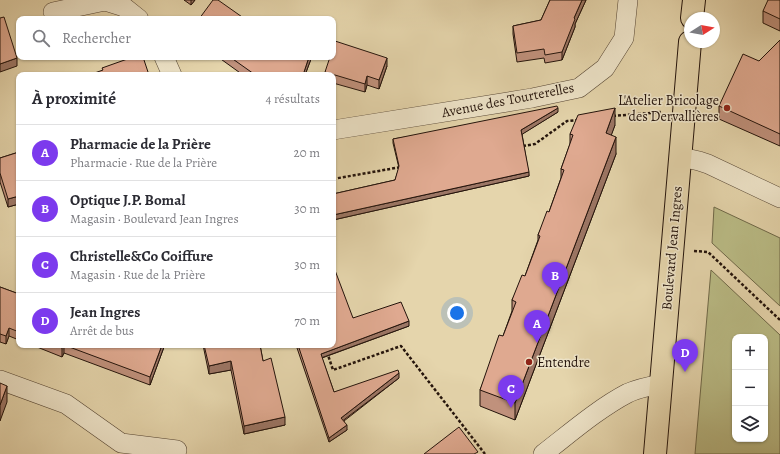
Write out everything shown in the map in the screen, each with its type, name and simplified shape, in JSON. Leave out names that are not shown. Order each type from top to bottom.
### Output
[{"type":"main road","points":[[693,12],[694,0]]},
{"type":"main road","name":"Boulevard Jean Ingres","points":[[655,454],[689,48]]},
{"type":"street","name":"Avenue des Tourterelles","points":[[336,130],[532,98],[579,88],[605,68],[624,38],[628,0]]},
{"type":"street","points":[[53,12],[105,1],[124,7],[135,16]]},
{"type":"street","points":[[165,60],[171,72]]},
{"type":"street","points":[[681,157],[708,164],[780,198]]},
{"type":"street","points":[[0,380],[66,404],[121,443],[177,450]]},
{"type":"street","points":[[543,454],[610,404],[629,393],[661,384]]},
{"type":"path","points":[[606,117],[684,110]]},
{"type":"path","points":[[519,146],[535,144],[566,121],[582,119]]},
{"type":"path","points":[[336,179],[403,167]]},
{"type":"path","points":[[672,249],[708,252],[780,320]]},
{"type":"path","points":[[326,351],[333,370],[401,346],[485,454]]},
{"type":"green space","points":[[714,207],[780,238],[780,306],[712,243]]},
{"type":"green space","points":[[711,270],[780,335],[780,454],[695,454]]},
{"type":"building","points":[[213,0],[218,0],[241,16],[201,16]]},
{"type":"building","points":[[550,0],[582,0],[562,52],[545,55],[544,49],[517,53],[513,26],[541,20]]},
{"type":"building","points":[[768,0],[780,0],[780,19],[763,11]]},
{"type":"building","points":[[4,17],[16,58],[0,64],[0,18]]},
{"type":"building","points":[[780,40],[780,134],[719,106],[743,54],[759,61]]},
{"type":"building","points":[[336,41],[387,58],[379,80],[367,76],[365,84],[336,75],[336,72],[325,72],[329,60],[336,60]]},
{"type":"building","points":[[125,60],[144,60],[148,72],[97,72],[103,70],[102,68]]},
{"type":"building","points":[[234,60],[308,60],[304,72],[251,72]]},
{"type":"building","points":[[557,106],[558,108],[521,130],[529,172],[336,214],[336,193],[395,180],[399,166],[393,139]]},
{"type":"building","points":[[615,108],[606,133],[616,137],[515,403],[480,390],[499,335],[503,336],[516,302],[512,300],[522,275],[525,276],[540,236],[538,235],[547,211],[549,212],[564,170],[561,169],[573,135],[570,134],[578,115]]},
{"type":"building","points":[[16,153],[16,197],[8,199],[0,173],[0,158]]},
{"type":"building","points":[[336,273],[353,318],[401,302],[409,321],[321,354],[334,392],[398,370],[399,373],[341,418],[347,425],[329,438],[299,348],[336,348]]},
{"type":"building","points":[[0,287],[16,293],[16,331],[9,328],[6,336],[0,334]]},
{"type":"building","points":[[72,348],[161,348],[150,377]]},
{"type":"building","points":[[205,348],[261,348],[263,361],[271,358],[285,417],[244,426],[231,361],[209,366]]},
{"type":"building","points":[[0,383],[7,386],[0,405]]},
{"type":"building","points":[[459,427],[478,452],[474,454],[424,454]]},
{"type":"place","name":"L'Atelier Bricolage des Dervallières","points":[[727,108]]},
{"type":"place","name":"Optique J.P. Bomal","points":[[555,295]]},
{"type":"place","name":"Pharmacie de la Prière","points":[[537,343]]},
{"type":"place","name":"Entendre","points":[[529,362]]},
{"type":"place","name":"Jean Ingres","points":[[685,372]]},
{"type":"place","name":"Christelle&Co Coiffure","points":[[511,408]]}]
